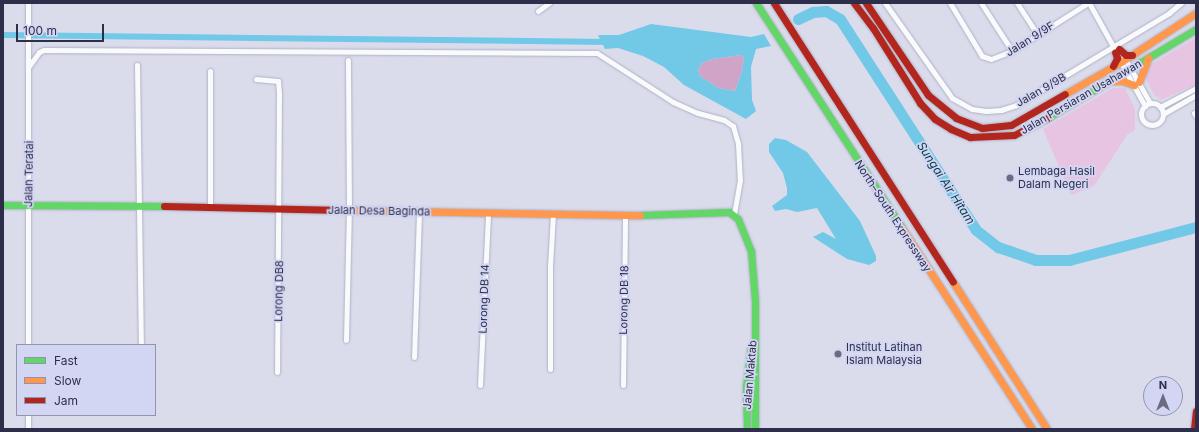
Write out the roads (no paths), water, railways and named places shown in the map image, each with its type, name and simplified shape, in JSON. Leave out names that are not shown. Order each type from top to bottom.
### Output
[{"type":"main road","name":"North–South Expressway","points":[[756,3],[1032,429]]},
{"type":"main road","name":"North–South Expressway","points":[[774,3],[1047,429]]},
{"type":"main road","name":"Jalan Persiaran Usahawan","points":[[854,3],[874,28],[920,104],[935,119],[970,137],[1001,138],[1019,133],[1148,58],[1196,28]]},
{"type":"main road","name":"Jalan Persiaran Usahawan","points":[[866,3],[928,95],[956,118],[982,128],[1011,125],[1123,61],[1196,13]]},
{"type":"main road","points":[[1111,68],[1117,61],[1116,49]]},
{"type":"main road","points":[[1116,49],[1126,55],[1134,54]]},
{"type":"main road","points":[[1107,82],[1123,81],[1136,83],[1148,58]]},
{"type":"main road","name":"Jalan Desa Baginda","points":[[3,205],[140,205],[349,211],[625,216],[731,213]]},
{"type":"main road","name":"Jalan Maktab","points":[[731,213],[745,231],[751,251],[755,321],[755,429]]},
{"type":"main road","name":"Jalan Maktab","points":[[746,429],[746,387],[755,321]]},
{"type":"main road","points":[[1194,429],[1196,411]]},
{"type":"street","name":"Jalan Teratai","points":[[28,3],[28,344]]},
{"type":"street","points":[[538,12],[549,3]]},
{"type":"street","name":"Jalan 9/9B","points":[[885,3],[942,87],[952,98],[972,109],[1001,110],[1016,105],[1106,51],[1116,49],[1124,41],[1169,13],[1181,3]]},
{"type":"street","name":"Jalan 9/9F","points":[[950,3],[982,56],[996,58],[1012,51],[1037,34],[1089,3]]},
{"type":"street","points":[[981,3],[1012,51]]},
{"type":"street","points":[[1017,3],[1037,34]]},
{"type":"street","points":[[1089,3],[1148,104],[1160,107],[1196,88]]},
{"type":"street","points":[[29,66],[39,52],[44,50],[597,53],[673,102],[698,113],[724,120],[733,126],[738,144],[740,180],[731,213]]},
{"type":"street","points":[[346,340],[349,211],[348,60]]},
{"type":"street","points":[[137,65],[141,344]]},
{"type":"street","points":[[210,71],[210,207]]},
{"type":"street","name":"Lorong DB8","points":[[256,79],[278,81],[280,209],[277,372]]},
{"type":"street","points":[[1148,104],[1141,114],[1147,124],[1157,124],[1163,114],[1196,95]]},
{"type":"street","points":[[1160,107],[1163,114]]},
{"type":"street","points":[[414,357],[419,212]]},
{"type":"street","name":"Lorong DB 14","points":[[480,385],[488,213]]},
{"type":"street","points":[[550,369],[550,266],[553,214]]},
{"type":"street","name":"Lorong DB 18","points":[[623,385],[625,216]]},
{"type":"street","points":[[28,416],[28,429]]},
{"type":"water","points":[[651,24],[751,37],[764,34],[771,46],[756,49],[751,67],[752,100],[756,111],[746,119],[684,85],[664,67],[643,56],[618,48],[605,49],[598,35],[619,35]],"holes":[[[741,55],[744,57],[742,71],[735,91],[718,88],[700,76],[698,70],[702,63],[712,59]]]},
{"type":"water","points":[[775,138],[786,140],[807,152],[860,221],[876,256],[876,261],[869,265],[847,259],[813,237],[823,232],[836,239],[817,208],[797,212],[786,209],[775,211],[772,206],[787,195],[787,188],[783,173],[769,152],[769,144]]},
{"type":"waterway","name":"Sungai Air Hitam","points":[[798,19],[813,12],[826,11],[840,19],[976,230],[998,247],[1036,260],[1069,260],[1196,227]]},
{"type":"waterway","points":[[3,35],[609,42]]},
{"type":"place","name":"Lembaga Hasil Dalam Negeri","points":[[1010,178]]},
{"type":"place","name":"Institut Latihan Islam Malaysia","points":[[838,354]]}]
